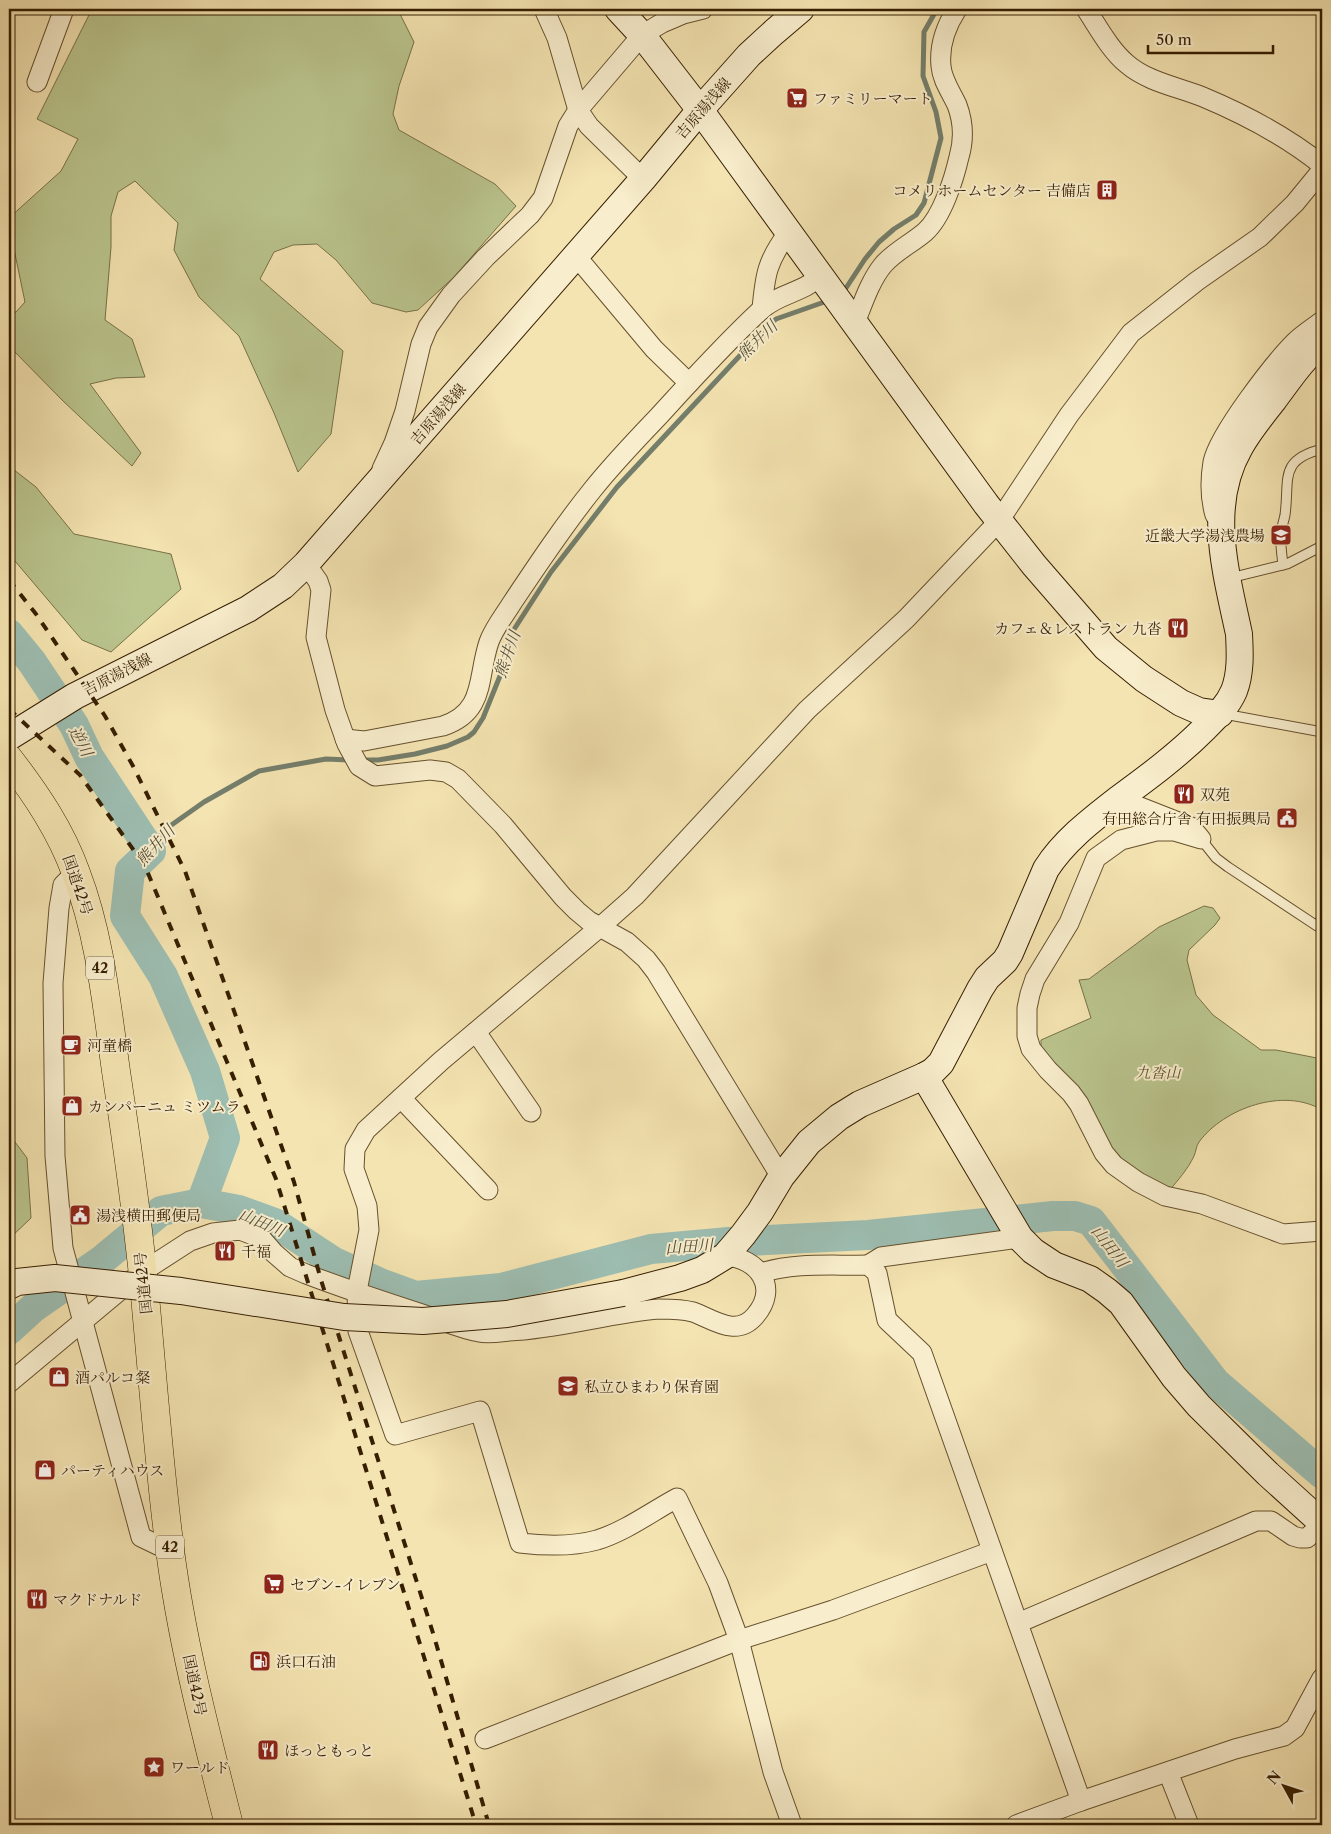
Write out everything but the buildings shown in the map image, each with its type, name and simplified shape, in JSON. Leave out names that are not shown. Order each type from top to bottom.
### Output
[{"type":"highway","name":"国道42号","points":[[9,759],[43,807],[60,838],[76,872],[88,910],[100,970],[134,1196],[170,1551],[196,1690],[229,1825]]},
{"type":"street","points":[[37,82],[64,9]]},
{"type":"street","points":[[544,9],[557,38],[578,110],[589,126],[643,179]]},
{"type":"street","points":[[618,9],[642,35],[700,110],[999,522],[1034,565],[1106,648],[1144,679],[1181,703],[1199,711],[1220,714]]},
{"type":"street","points":[[373,488],[394,443],[405,411],[421,344],[428,327],[451,295],[486,257],[530,216],[543,198],[568,126],[578,110],[642,35],[662,22],[703,9]]},
{"type":"street","name":"吉原湯浅線","points":[[9,737],[75,696],[248,609],[283,586],[306,564],[373,488],[749,55],[799,9]]},
{"type":"street","points":[[850,315],[883,266],[902,248],[925,232],[941,210],[959,158],[962,140],[961,121],[957,106],[943,78],[941,67],[943,37],[956,9]]},
{"type":"street","points":[[1086,9],[1111,46],[1126,64],[1148,78],[1209,100],[1256,122],[1304,150],[1322,166]]},
{"type":"street","points":[[792,1825],[773,1772],[739,1640],[718,1583],[677,1498],[637,1522],[598,1539],[560,1546],[520,1543],[480,1411],[395,1435],[358,1331],[357,1291],[368,1230],[367,1206],[354,1169],[355,1149],[366,1130],[441,1061],[635,896],[807,710],[906,619],[999,522],[1069,415],[1131,334],[1197,281],[1260,237],[1295,204],[1322,170]]},
{"type":"street","points":[[762,309],[764,283],[768,266],[788,233]]},
{"type":"street","points":[[576,256],[647,341],[689,383]]},
{"type":"street","points":[[345,738],[364,741],[443,726],[454,722],[466,713],[479,692],[492,633],[593,489],[689,383],[762,309],[779,296],[823,280]]},
{"type":"street","points":[[9,1286],[17,1282],[55,1278],[181,1291],[344,1317],[423,1321],[506,1314],[623,1292],[680,1278],[702,1270],[725,1256],[760,1212],[781,1177],[809,1142],[839,1117],[860,1104],[924,1076],[941,1063],[980,989],[1010,953],[1046,870],[1054,858],[1076,833],[1190,743],[1220,714],[1234,690],[1238,677],[1239,634],[1213,507],[1210,486],[1214,460],[1225,437],[1243,408],[1268,375],[1294,343],[1322,321]]},
{"type":"street","points":[[1220,534],[1220,512],[1223,491],[1238,449],[1252,427],[1298,368],[1322,343]]},
{"type":"street","points":[[306,564],[322,590],[316,637],[335,710],[345,738],[359,766],[375,776],[430,770],[446,772],[458,779],[503,825],[563,897],[590,921],[619,936],[634,948],[656,972],[781,1177]]},
{"type":"street","points":[[1120,799],[1191,827],[1201,839]]},
{"type":"street","points":[[1201,839],[1174,832],[1156,831],[1121,840],[1096,858],[1069,923],[1036,979],[1030,994],[1027,1008],[1027,1036],[1031,1049],[1048,1070],[1071,1092],[1104,1153],[1114,1165],[1138,1182],[1165,1196],[1202,1204],[1283,1234],[1322,1231]]},
{"type":"street","points":[[76,872],[63,885],[59,908],[53,983],[55,1156],[63,1248],[84,1320],[141,1537],[170,1551]]},
{"type":"street","points":[[476,1032],[531,1112]]},
{"type":"street","points":[[924,1076],[1020,1238],[1033,1251],[1054,1266],[1090,1279],[1107,1291],[1120,1304],[1174,1377],[1199,1406],[1268,1474],[1322,1523],[1307,1538],[1300,1538],[1293,1536],[1271,1521],[1256,1521],[1018,1623]]},
{"type":"street","points":[[401,1098],[488,1190]]},
{"type":"street","points":[[9,1383],[142,1268],[190,1241],[213,1233],[240,1230],[261,1238],[274,1253],[290,1266],[306,1274],[480,1333],[526,1330],[658,1309],[693,1312],[719,1324],[739,1326],[755,1316],[762,1306],[765,1290],[760,1273],[752,1264],[741,1258],[725,1256]]},
{"type":"street","points":[[760,1273],[775,1268],[800,1266],[868,1266],[881,1257],[1020,1238]]},
{"type":"street","points":[[868,1266],[877,1273],[886,1320],[922,1353],[1081,1801]]},
{"type":"street","points":[[485,1739],[739,1640],[832,1610],[992,1551]]},
{"type":"street","points":[[1016,1825],[1235,1749],[1284,1736],[1295,1728],[1322,1678]]},
{"type":"street","points":[[1168,1772],[1189,1825]]},
{"type":"lane","points":[[1283,565],[1280,535],[1285,514],[1288,473],[1296,460],[1306,453],[1322,449]]},
{"type":"lane","points":[[1228,579],[1283,565],[1322,546]]},
{"type":"lane","points":[[1220,714],[1322,732]]},
{"type":"lane","points":[[1201,839],[1216,858],[1316,926],[1322,918]]},
{"type":"green space","points":[[92,9],[387,9],[400,14],[414,42],[399,86],[393,114],[399,130],[495,184],[516,206],[454,277],[418,310],[406,312],[372,303],[336,260],[317,244],[293,245],[274,252],[260,279],[343,351],[331,434],[298,472],[239,336],[199,297],[174,250],[178,223],[135,181],[118,192],[111,216],[111,247],[105,320],[132,339],[145,377],[116,378],[90,384],[141,453],[132,466],[62,400],[9,346],[9,313],[16,312],[25,302],[9,218],[61,171],[78,139],[37,119]]},
{"type":"green space","points":[[9,466],[36,487],[74,534],[171,554],[181,589],[111,652],[82,640],[9,554]]},
{"type":"green space","name":"九沓山","points":[[1204,906],[1213,908],[1220,918],[1189,950],[1187,960],[1196,995],[1213,1015],[1261,1050],[1276,1050],[1322,1059],[1322,1110],[1307,1103],[1273,1101],[1239,1111],[1223,1119],[1199,1142],[1189,1165],[1169,1191],[1121,1162],[1041,1052],[1041,1040],[1091,1018],[1079,980],[1089,979],[1159,927]]},
{"type":"green space","points":[[9,1134],[27,1158],[31,1218],[9,1239]]},
{"type":"waterway","name":"熊井川","points":[[841,292],[846,288],[879,242],[894,229],[916,215],[924,203],[941,138],[936,112],[923,76],[924,32],[937,9]]},
{"type":"waterway","name":"熊井川","points":[[360,760],[378,760],[415,754],[447,746],[468,737],[474,732],[483,718],[502,671],[513,631],[551,572],[617,487],[776,319],[830,300]]},
{"type":"waterway","name":"熊井川","points":[[9,634],[32,662],[74,725],[89,757],[151,851],[130,871],[125,916],[163,976],[205,1071],[225,1138],[201,1203]]},
{"type":"waterway","name":"熊井川","points":[[151,851],[159,837],[170,826],[204,802],[259,771],[326,759],[349,760]]},
{"type":"waterway","name":"山田川","points":[[9,1330],[33,1308],[102,1260],[161,1211],[201,1203],[239,1210],[275,1223],[334,1262],[380,1283],[416,1296],[501,1288],[651,1249],[729,1242],[868,1235],[1053,1216],[1075,1216],[1091,1221],[1215,1382],[1322,1474]]},
{"type":"railway","points":[[9,580],[36,614],[105,716],[133,766],[185,871],[294,1182],[321,1280],[433,1633],[489,1825]]},
{"type":"railway","points":[[9,709],[80,775],[145,866],[276,1179],[476,1825]]},
{"type":"place","name":"ファミリーマート","points":[[797,98]]},
{"type":"place","name":"コメリホームセンター 吉備店","points":[[1107,190]]},
{"type":"place","name":"近畿大学湯浅農場","points":[[1281,535]]},
{"type":"place","name":"カフェ＆レストラン 九沓","points":[[1178,628]]},
{"type":"place","name":"双苑","points":[[1184,794]]},
{"type":"place","name":"有田総合庁舎 有田振興局","points":[[1287,818]]},
{"type":"place","name":"河童橋","points":[[71,1045]]},
{"type":"place","name":"カンパーニュ ミツムラ","points":[[72,1106]]},
{"type":"place","name":"湯浅横田郵便局","points":[[80,1215]]},
{"type":"place","name":"千福","points":[[225,1251]]},
{"type":"place","name":"酒パルコ粲","points":[[59,1377]]},
{"type":"place","name":"私立ひまわり保育園","points":[[568,1386]]},
{"type":"place","name":"パーティハウス","points":[[45,1470]]},
{"type":"place","name":"セブン-イレブン","points":[[274,1584]]},
{"type":"place","name":"マクドナルド","points":[[37,1599]]},
{"type":"place","name":"浜口石油","points":[[260,1661]]},
{"type":"place","name":"ほっともっと","points":[[268,1750]]},
{"type":"place","name":"ワールド","points":[[154,1767]]},
{"type":"water label","name":"逆川","points":[[81,741]]}]
